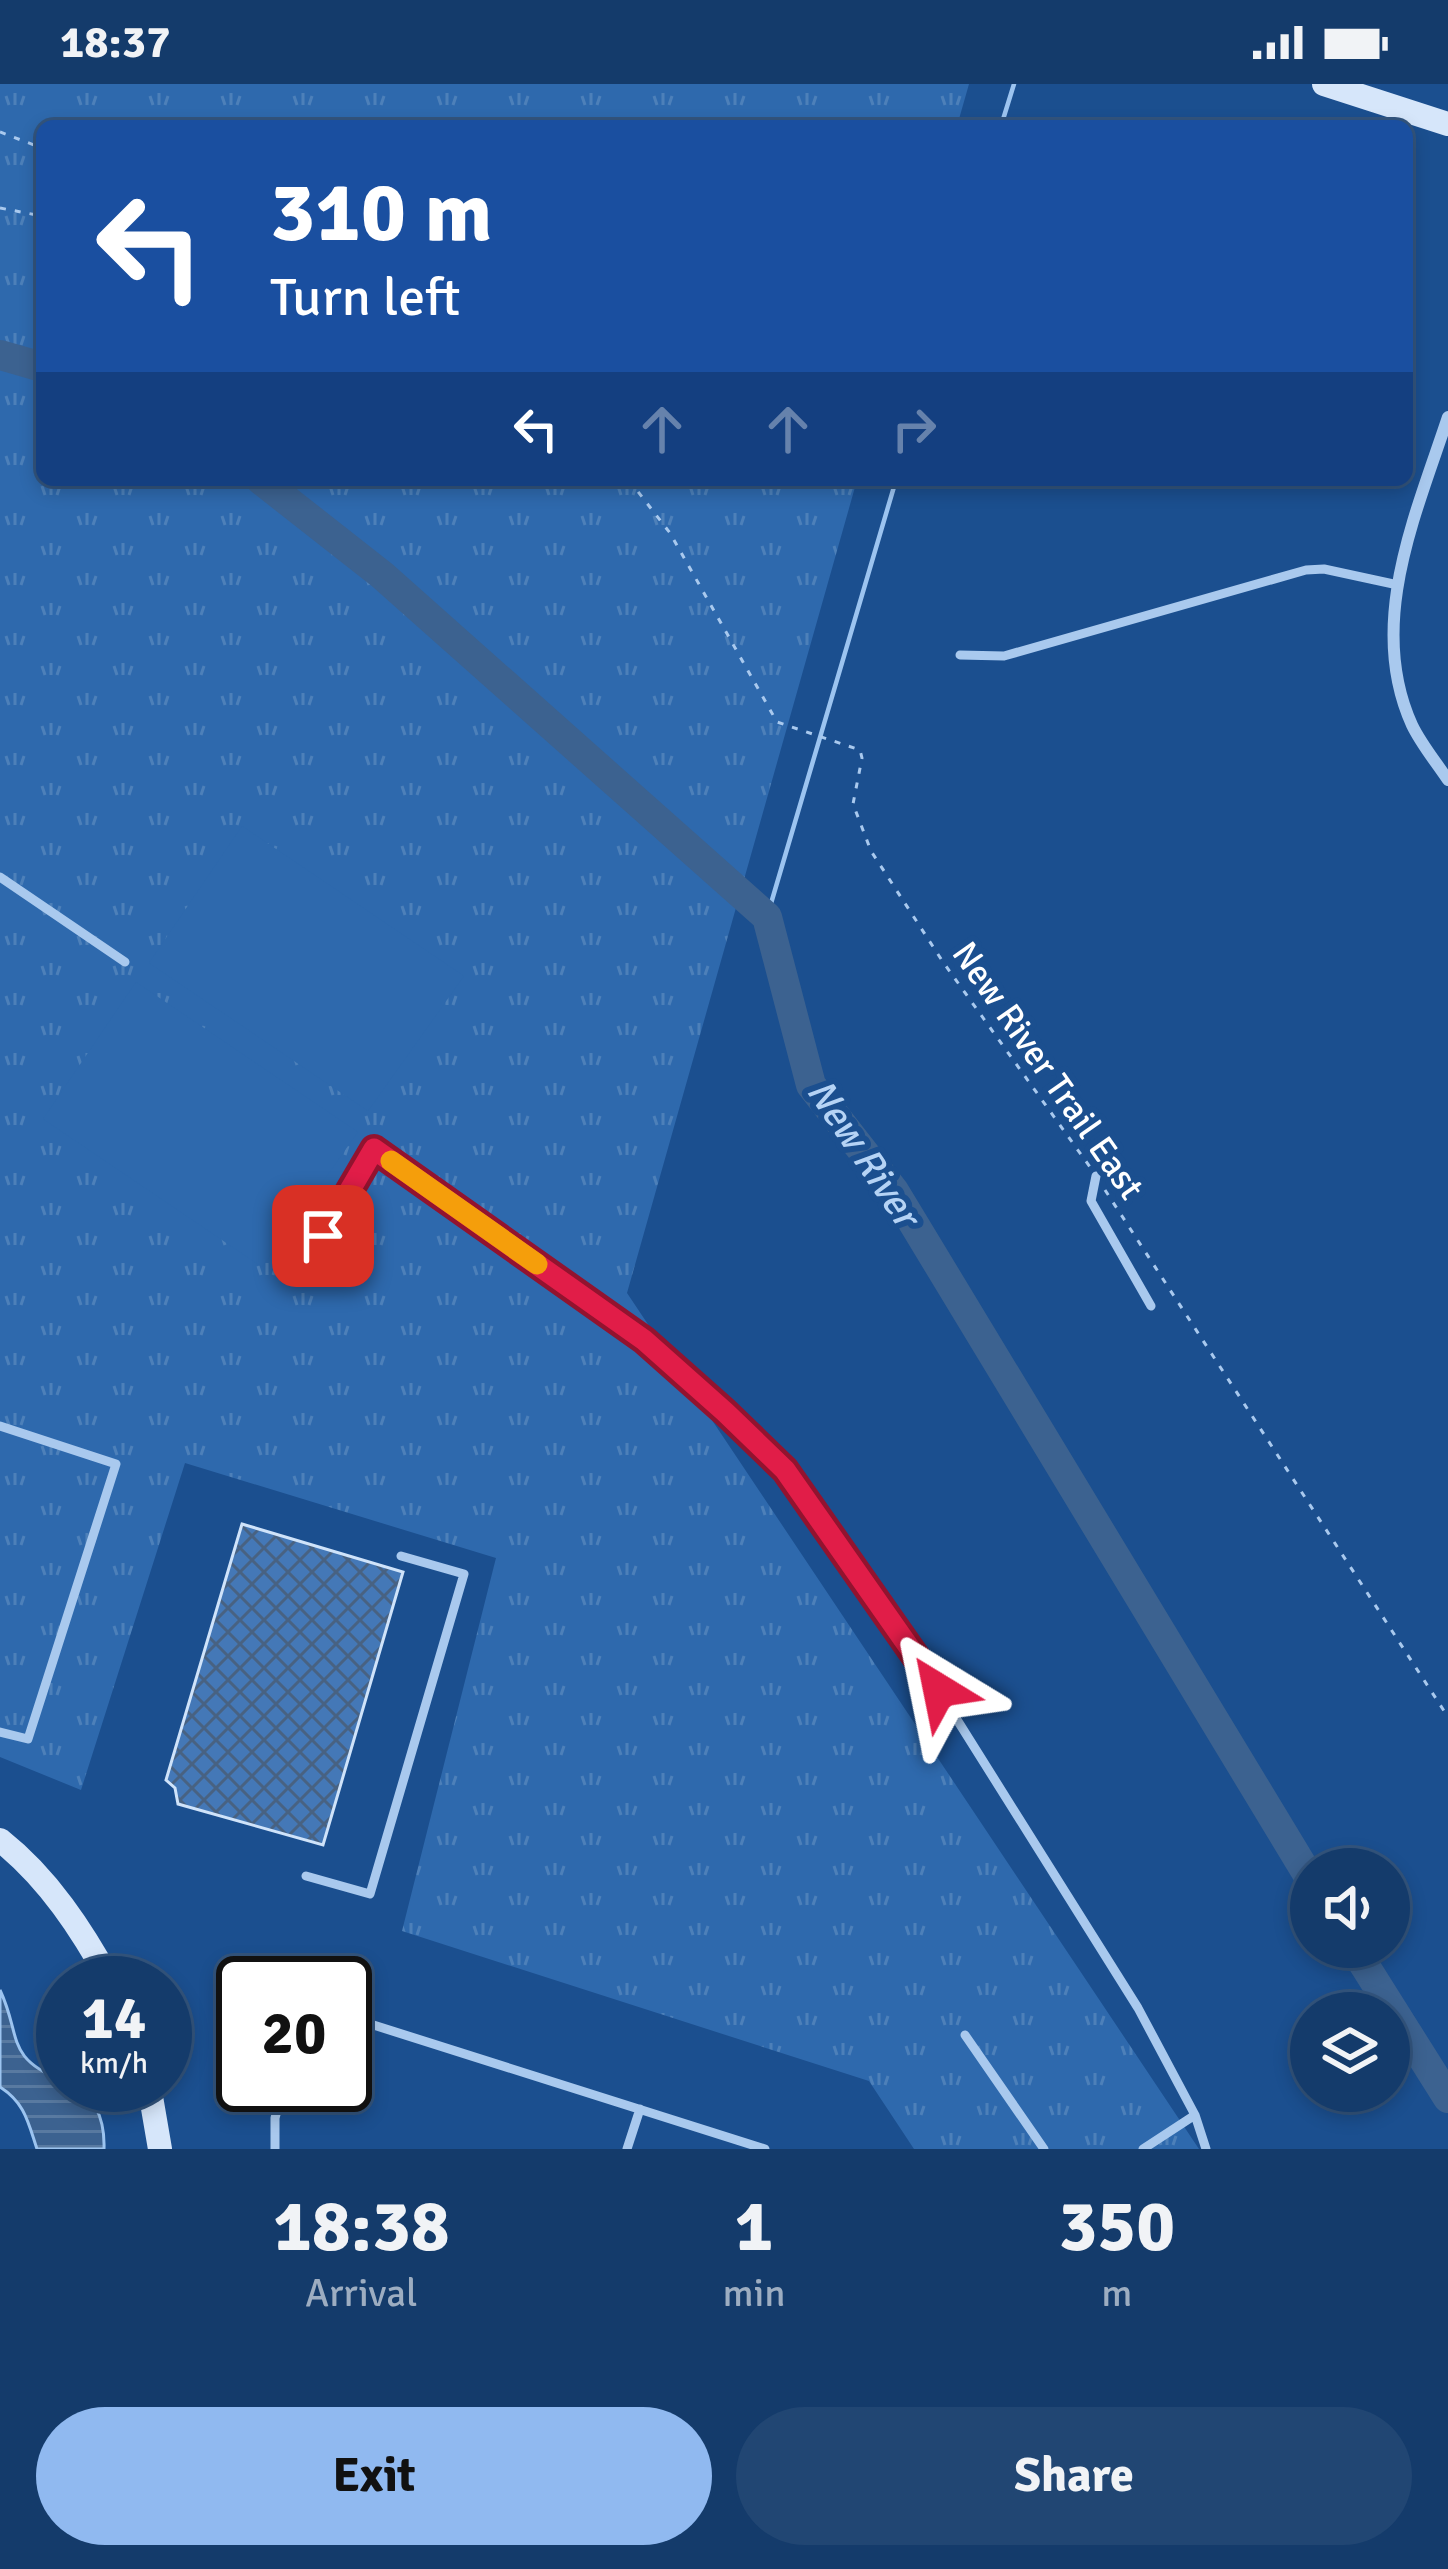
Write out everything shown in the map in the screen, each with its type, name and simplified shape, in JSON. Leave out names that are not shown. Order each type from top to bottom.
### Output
[{"type":"main road","points":[[1324,84],[1448,124]]},
{"type":"main road","points":[[0,1840],[41,1879],[94,1956]]},
{"type":"main road","points":[[154,2112],[160,2149]]},
{"type":"street","points":[[1448,417],[1392,613],[1393,656],[1412,727],[1448,780]]},
{"type":"lane","points":[[961,656],[1004,656],[1306,570],[1324,569],[1398,585]]},
{"type":"lane","points":[[0,877],[124,962]]},
{"type":"lane","points":[[323,1236],[374,1149],[644,1340],[785,1470],[939,1690],[1138,2008],[1195,2115],[1206,2149]]},
{"type":"lane","points":[[1096,1176],[1091,1201],[1151,1306]]},
{"type":"lane","points":[[0,1426],[116,1464],[28,1739],[0,1732]]},
{"type":"lane","points":[[306,1876],[370,1894],[464,1574],[401,1556]]},
{"type":"lane","points":[[372,2025],[765,2149]]},
{"type":"lane","points":[[965,2035],[1044,2149]]},
{"type":"lane","points":[[627,2149],[640,2109]]},
{"type":"lane","points":[[275,2149],[277,2112]]},
{"type":"lane","points":[[1143,2149],[1195,2115]]},
{"type":"path","points":[[0,132],[36,146]]},
{"type":"path","points":[[0,208],[36,215]]},
{"type":"path","name":"New River Trail East","points":[[634,486],[670,533],[777,722],[860,750],[853,804],[871,851],[931,944],[1096,1176],[1448,1717]]},
{"type":"green space","points":[[0,84],[969,84],[959,120],[36,120],[36,486],[855,486],[627,1293],[1199,2149],[914,2149],[869,2081],[402,1931],[496,1558],[185,1463],[81,1790],[0,1757]]},
{"type":"green space","points":[[242,826],[464,976],[368,1111],[149,963]]},
{"type":"green space","points":[[136,982],[358,1132],[262,1267],[43,1119]]},
{"type":"shaded area","points":[[0,1990],[18,2044],[36,2066],[36,2112],[98,2112],[104,2149],[37,2149],[20,2107],[0,2087]]},
{"type":"building","points":[[242,1524],[403,1572],[323,1845],[178,1804],[175,1788],[166,1780]]},
{"type":"waterway","points":[[1003,120],[1014,84]]},
{"type":"waterway","name":"New River","points":[[0,355],[36,365]]},
{"type":"waterway","name":"New River","points":[[269,486],[382,575],[767,917],[811,1085],[894,1191],[1292,1848]]},
{"type":"waterway","points":[[767,917],[894,486]]},
{"type":"waterway","name":"New River","points":[[1366,1968],[1448,2098]]},
{"type":"slow traffic","points":[[391,1161],[537,1264]]},
{"type":"route","points":[[323,1236],[374,1149],[644,1340],[785,1470],[939,1690]]}]
